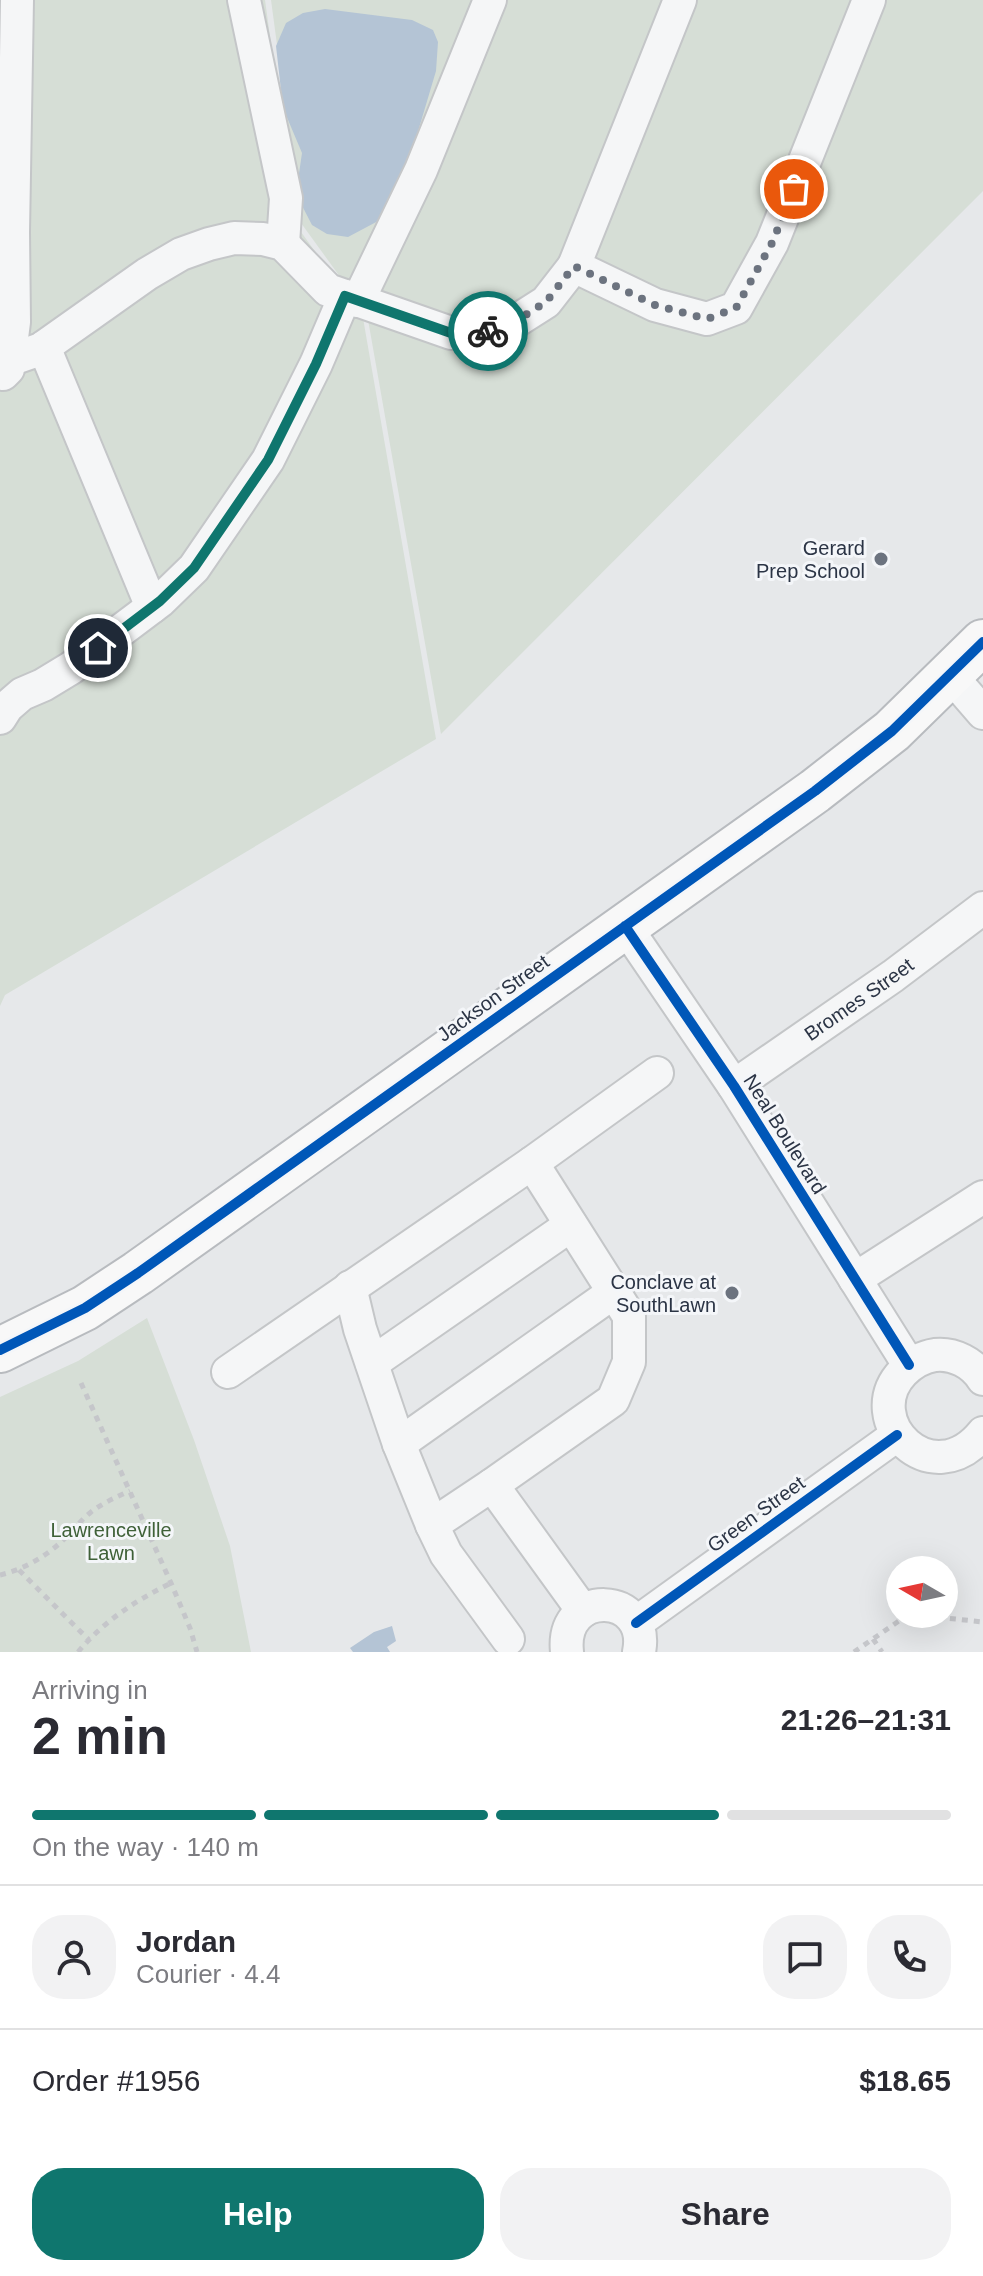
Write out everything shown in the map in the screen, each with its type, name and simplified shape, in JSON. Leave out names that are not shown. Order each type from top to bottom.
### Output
[{"type":"highway","name":"Jackson Street","points":[[0,1350],[66,1319],[125,1282],[815,791],[892,731],[983,642]]},
{"type":"street","points":[[4,368],[14,322],[17,0]]},
{"type":"street","points":[[244,0],[286,198],[283,244]]},
{"type":"street","points":[[0,718],[22,694],[71,668],[152,607],[194,568],[268,460],[421,170],[490,0]]},
{"type":"street","points":[[4,368],[18,357],[44,347],[147,274],[181,254],[234,238],[263,239],[283,244],[328,290],[351,299],[451,333],[502,330],[546,302],[574,266],[680,0]]},
{"type":"street","points":[[574,266],[655,305],[707,319],[736,308],[772,243],[869,0]]},
{"type":"street","points":[[44,347],[152,607]]},
{"type":"street","points":[[951,676],[983,713]]},
{"type":"street","name":"Bromes Street","points":[[734,1086],[893,976],[983,908]]},
{"type":"street","name":"Neal Boulevard","points":[[625,926],[734,1086],[909,1365]]},
{"type":"street","points":[[228,1372],[657,1073]]},
{"type":"street","points":[[432,1525],[613,1400],[629,1362],[629,1316],[532,1163]]},
{"type":"street","points":[[855,1279],[983,1197]]},
{"type":"street","points":[[372,1363],[571,1225]]},
{"type":"street","points":[[350,1287],[399,1444],[432,1525],[446,1554],[508,1639]]},
{"type":"street","points":[[399,1444],[614,1292]]},
{"type":"street","points":[[982,1375],[968,1363],[954,1357],[938,1355],[923,1358],[909,1365],[898,1376],[889,1405],[897,1435],[909,1447],[925,1455],[942,1458],[959,1454],[974,1445],[983,1433]]},
{"type":"street","name":"Green Street","points":[[638,1638],[897,1435]]},
{"type":"street","points":[[492,1485],[583,1611]]},
{"type":"street","points":[[567,1652],[568,1629],[574,1619],[593,1606],[606,1604],[628,1613],[638,1638]]},
{"type":"path","points":[[81,1383],[171,1583],[197,1652]]},
{"type":"path","points":[[0,1575],[19,1570],[60,1544],[91,1512],[130,1491]]},
{"type":"path","points":[[19,1570],[89,1640]]},
{"type":"path","points":[[78,1652],[125,1608],[171,1583]]},
{"type":"path","points":[[854,1652],[909,1614],[983,1622]]},
{"type":"path","points":[[873,1639],[882,1652]]},
{"type":"green space","points":[[0,0],[265,0],[296,225],[363,318],[436,739],[5,995],[0,1006]]},
{"type":"green space","points":[[271,0],[983,0],[983,191],[441,734],[367,314],[301,223]]},
{"type":"green space","name":"Lawrenceville Lawn","points":[[147,1318],[194,1440],[230,1546],[251,1652],[0,1652],[0,1397],[78,1361]]},
{"type":"water","points":[[325,9],[412,20],[433,30],[438,42],[436,71],[408,165],[380,220],[348,237],[327,234],[312,225],[296,194],[302,153],[283,108],[276,46],[286,23],[303,13]]},
{"type":"water","points":[[392,1626],[396,1641],[387,1647],[390,1652],[353,1652],[350,1648],[374,1632]]},
{"type":"cycle path","points":[[0,1350],[85,1308],[138,1273],[815,791],[892,731],[983,642]]},
{"type":"cycle path","points":[[625,926],[734,1086],[909,1365]]},
{"type":"cycle path","points":[[636,1623],[897,1435]]},
{"type":"way so far","points":[[488,331],[502,330],[546,302],[574,266],[655,305],[707,319],[736,308],[772,243],[794,189]]},
{"type":"place","name":"Gerard Prep School","points":[[881,559]]},
{"type":"place","name":"Conclave at SouthLawn","points":[[732,1293]]},
{"type":"route","points":[[98,648],[160,601],[194,568],[231,517],[268,460],[316,364],[345,296],[451,333],[488,331]]}]
